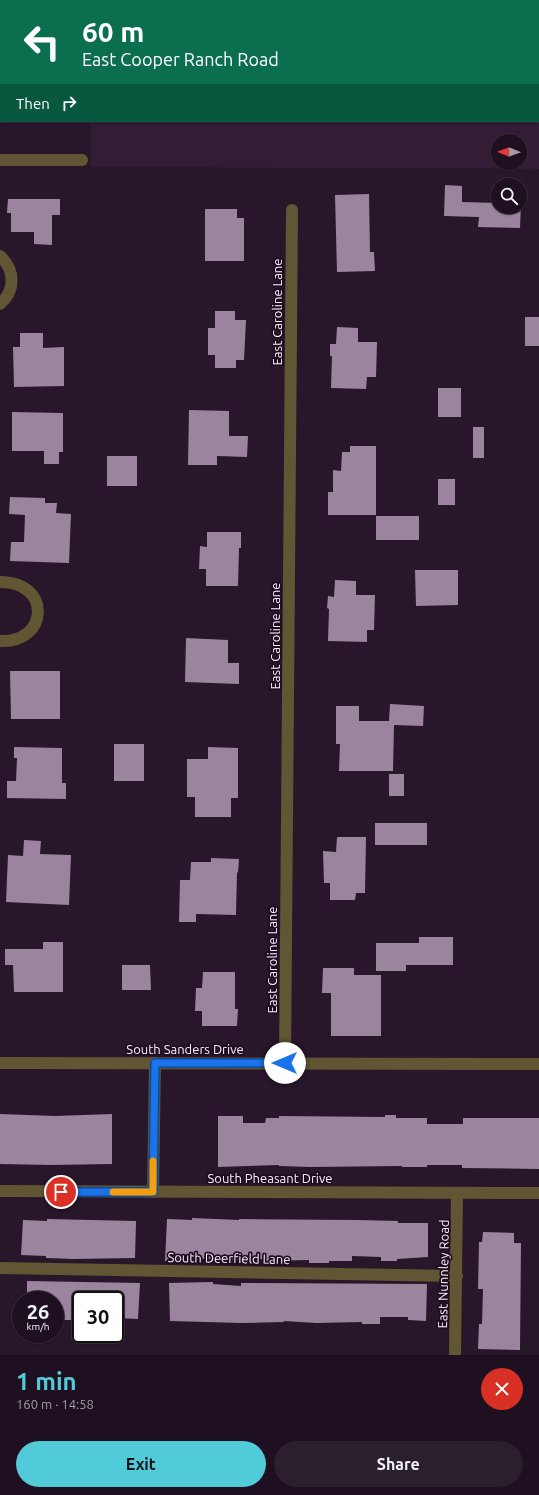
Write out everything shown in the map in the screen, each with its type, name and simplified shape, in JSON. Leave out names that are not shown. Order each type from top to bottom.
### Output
[{"type":"street","points":[[0,160],[82,160]]},
{"type":"street","name":"East Caroline Lane","points":[[285,1063],[292,210]]},
{"type":"street","points":[[0,256],[11,270],[12,280],[11,289],[6,298],[0,304]]},
{"type":"street","points":[[0,582],[16,583],[24,587],[31,593],[36,602],[38,611],[36,621],[31,630],[24,637],[15,640],[0,641]]},
{"type":"street","name":"South Sanders Drive","points":[[0,1063],[539,1064]]},
{"type":"street","points":[[153,1192],[155,1063]]},
{"type":"street","name":"South Pheasant Drive","points":[[0,1192],[539,1193]]},
{"type":"street","name":"East Nunnley Road","points":[[455,1355],[458,1193]]},
{"type":"street","name":"South Deerfield Lane","points":[[0,1268],[457,1276]]},
{"type":"shaded area","points":[[91,122],[539,122],[539,169],[527,169],[527,134],[491,134],[491,169],[91,167]]},
{"type":"building","points":[[445,185],[462,186],[462,202],[491,203],[491,214],[521,214],[520,228],[478,227],[479,217],[444,216]]},
{"type":"building","points":[[369,194],[370,252],[374,252],[375,271],[337,272],[335,195]]},
{"type":"building","points":[[8,199],[60,199],[60,215],[52,215],[52,245],[34,244],[34,232],[11,232],[11,213],[7,213]]},
{"type":"building","points":[[205,209],[237,209],[237,218],[244,218],[244,261],[205,261]]},
{"type":"building","points":[[215,311],[235,311],[235,320],[246,320],[244,360],[236,360],[236,368],[215,368],[215,355],[208,355],[208,328],[215,328]]},
{"type":"building","points":[[525,317],[539,317],[539,346],[525,346]]},
{"type":"building","points":[[337,327],[358,328],[358,342],[377,342],[376,377],[367,377],[366,389],[331,388],[332,356],[330,356],[330,344],[336,344]]},
{"type":"building","points":[[20,333],[43,333],[43,348],[64,347],[64,386],[14,387],[13,347],[20,347]]},
{"type":"building","points":[[438,388],[461,388],[461,417],[438,417]]},
{"type":"building","points":[[189,410],[229,411],[229,436],[248,436],[247,457],[217,456],[217,465],[188,465]]},
{"type":"building","points":[[12,412],[63,413],[63,452],[59,452],[59,464],[44,464],[44,451],[12,451]]},
{"type":"building","points":[[473,427],[484,427],[484,458],[473,458]]},
{"type":"building","points":[[350,446],[376,446],[376,515],[328,515],[328,492],[333,492],[333,470],[341,471],[342,452],[350,452]]},
{"type":"building","points":[[107,456],[137,456],[137,486],[107,486]]},
{"type":"building","points":[[438,479],[455,479],[455,505],[438,505]]},
{"type":"building","points":[[10,497],[45,498],[45,503],[57,503],[56,513],[71,514],[69,563],[10,561],[11,542],[24,542],[25,515],[9,514]]},
{"type":"building","points":[[376,516],[419,516],[419,540],[376,540]]},
{"type":"building","points":[[207,532],[241,532],[238,586],[206,586],[206,569],[199,569],[200,546],[207,547]]},
{"type":"building","points":[[415,570],[458,570],[458,605],[416,606]]},
{"type":"building","points":[[335,580],[356,581],[356,595],[375,595],[374,630],[367,630],[367,642],[328,641],[328,596],[334,597]]},
{"type":"building","points":[[186,638],[228,640],[228,663],[239,663],[239,684],[185,682]]},
{"type":"building","points":[[10,671],[60,671],[60,719],[11,719]]},
{"type":"building","points":[[390,704],[424,706],[423,726],[394,725],[393,771],[339,771],[340,744],[336,744],[336,706],[359,706],[359,721],[389,721]]},
{"type":"building","points":[[114,744],[144,744],[144,781],[114,781]]},
{"type":"building","points":[[14,747],[62,748],[62,783],[66,783],[66,799],[7,798],[7,781],[16,781],[17,758],[14,758]]},
{"type":"building","points":[[208,747],[238,748],[238,798],[231,798],[231,817],[195,817],[195,797],[187,797],[187,759],[208,759]]},
{"type":"building","points":[[389,774],[404,774],[404,796],[389,796]]},
{"type":"building","points":[[375,823],[427,823],[427,845],[375,845]]},
{"type":"building","points":[[337,837],[366,837],[365,893],[356,893],[355,900],[330,900],[330,883],[324,883],[323,851],[336,852]]},
{"type":"building","points":[[24,840],[41,841],[40,854],[71,855],[69,905],[6,902],[8,855],[23,856]]},
{"type":"building","points":[[211,858],[239,859],[238,873],[237,872],[236,915],[196,914],[196,922],[179,922],[180,880],[190,880],[191,862],[211,862]]},
{"type":"building","points":[[419,937],[453,937],[453,965],[406,965],[406,971],[376,971],[376,943],[419,943]]},
{"type":"building","points":[[43,942],[63,942],[63,992],[14,992],[13,965],[5,965],[5,949],[43,949]]},
{"type":"building","points":[[122,965],[150,965],[151,990],[122,990]]},
{"type":"building","points":[[323,968],[354,968],[354,975],[381,975],[381,1036],[331,1036],[331,993],[322,993]]},
{"type":"building","points":[[203,972],[235,972],[235,1009],[238,1009],[237,1026],[202,1026],[202,1011],[195,1011],[196,988],[202,988]]},
{"type":"building","points":[[0,1114],[55,1116],[112,1114],[112,1164],[0,1164]]},
{"type":"building","points":[[385,1115],[396,1115],[396,1118],[427,1118],[427,1124],[463,1124],[463,1118],[539,1118],[539,1169],[462,1168],[462,1165],[427,1165],[427,1167],[310,1167],[279,1165],[218,1167],[218,1116],[243,1116],[243,1123],[265,1123],[266,1118],[279,1118],[279,1116],[385,1117]]},
{"type":"building","points":[[192,1218],[239,1220],[357,1220],[398,1221],[398,1223],[428,1223],[428,1257],[397,1259],[397,1261],[381,1261],[381,1257],[352,1256],[352,1261],[329,1261],[329,1263],[309,1263],[309,1260],[262,1261],[262,1259],[231,1260],[186,1258],[186,1261],[165,1261],[167,1219],[192,1220]]},
{"type":"building","points":[[47,1219],[136,1221],[135,1258],[74,1259],[21,1255],[23,1220],[47,1221]]},
{"type":"building","points":[[483,1232],[514,1233],[514,1243],[521,1243],[520,1350],[478,1349],[479,1324],[482,1324],[483,1289],[478,1289],[479,1242],[482,1242]]},
{"type":"building","points":[[27,1281],[140,1283],[138,1319],[124,1318],[124,1291],[72,1291],[72,1320],[64,1320],[64,1291],[27,1291]]},
{"type":"building","points":[[213,1282],[213,1284],[241,1286],[241,1283],[427,1284],[426,1321],[408,1320],[408,1317],[380,1317],[380,1324],[362,1324],[362,1322],[316,1323],[284,1321],[241,1323],[170,1321],[169,1283]]},
{"type":"slow traffic","points":[[113,1192],[153,1192],[153,1161]]},
{"type":"route","points":[[61,1192],[153,1192],[155,1063],[285,1063]]}]
